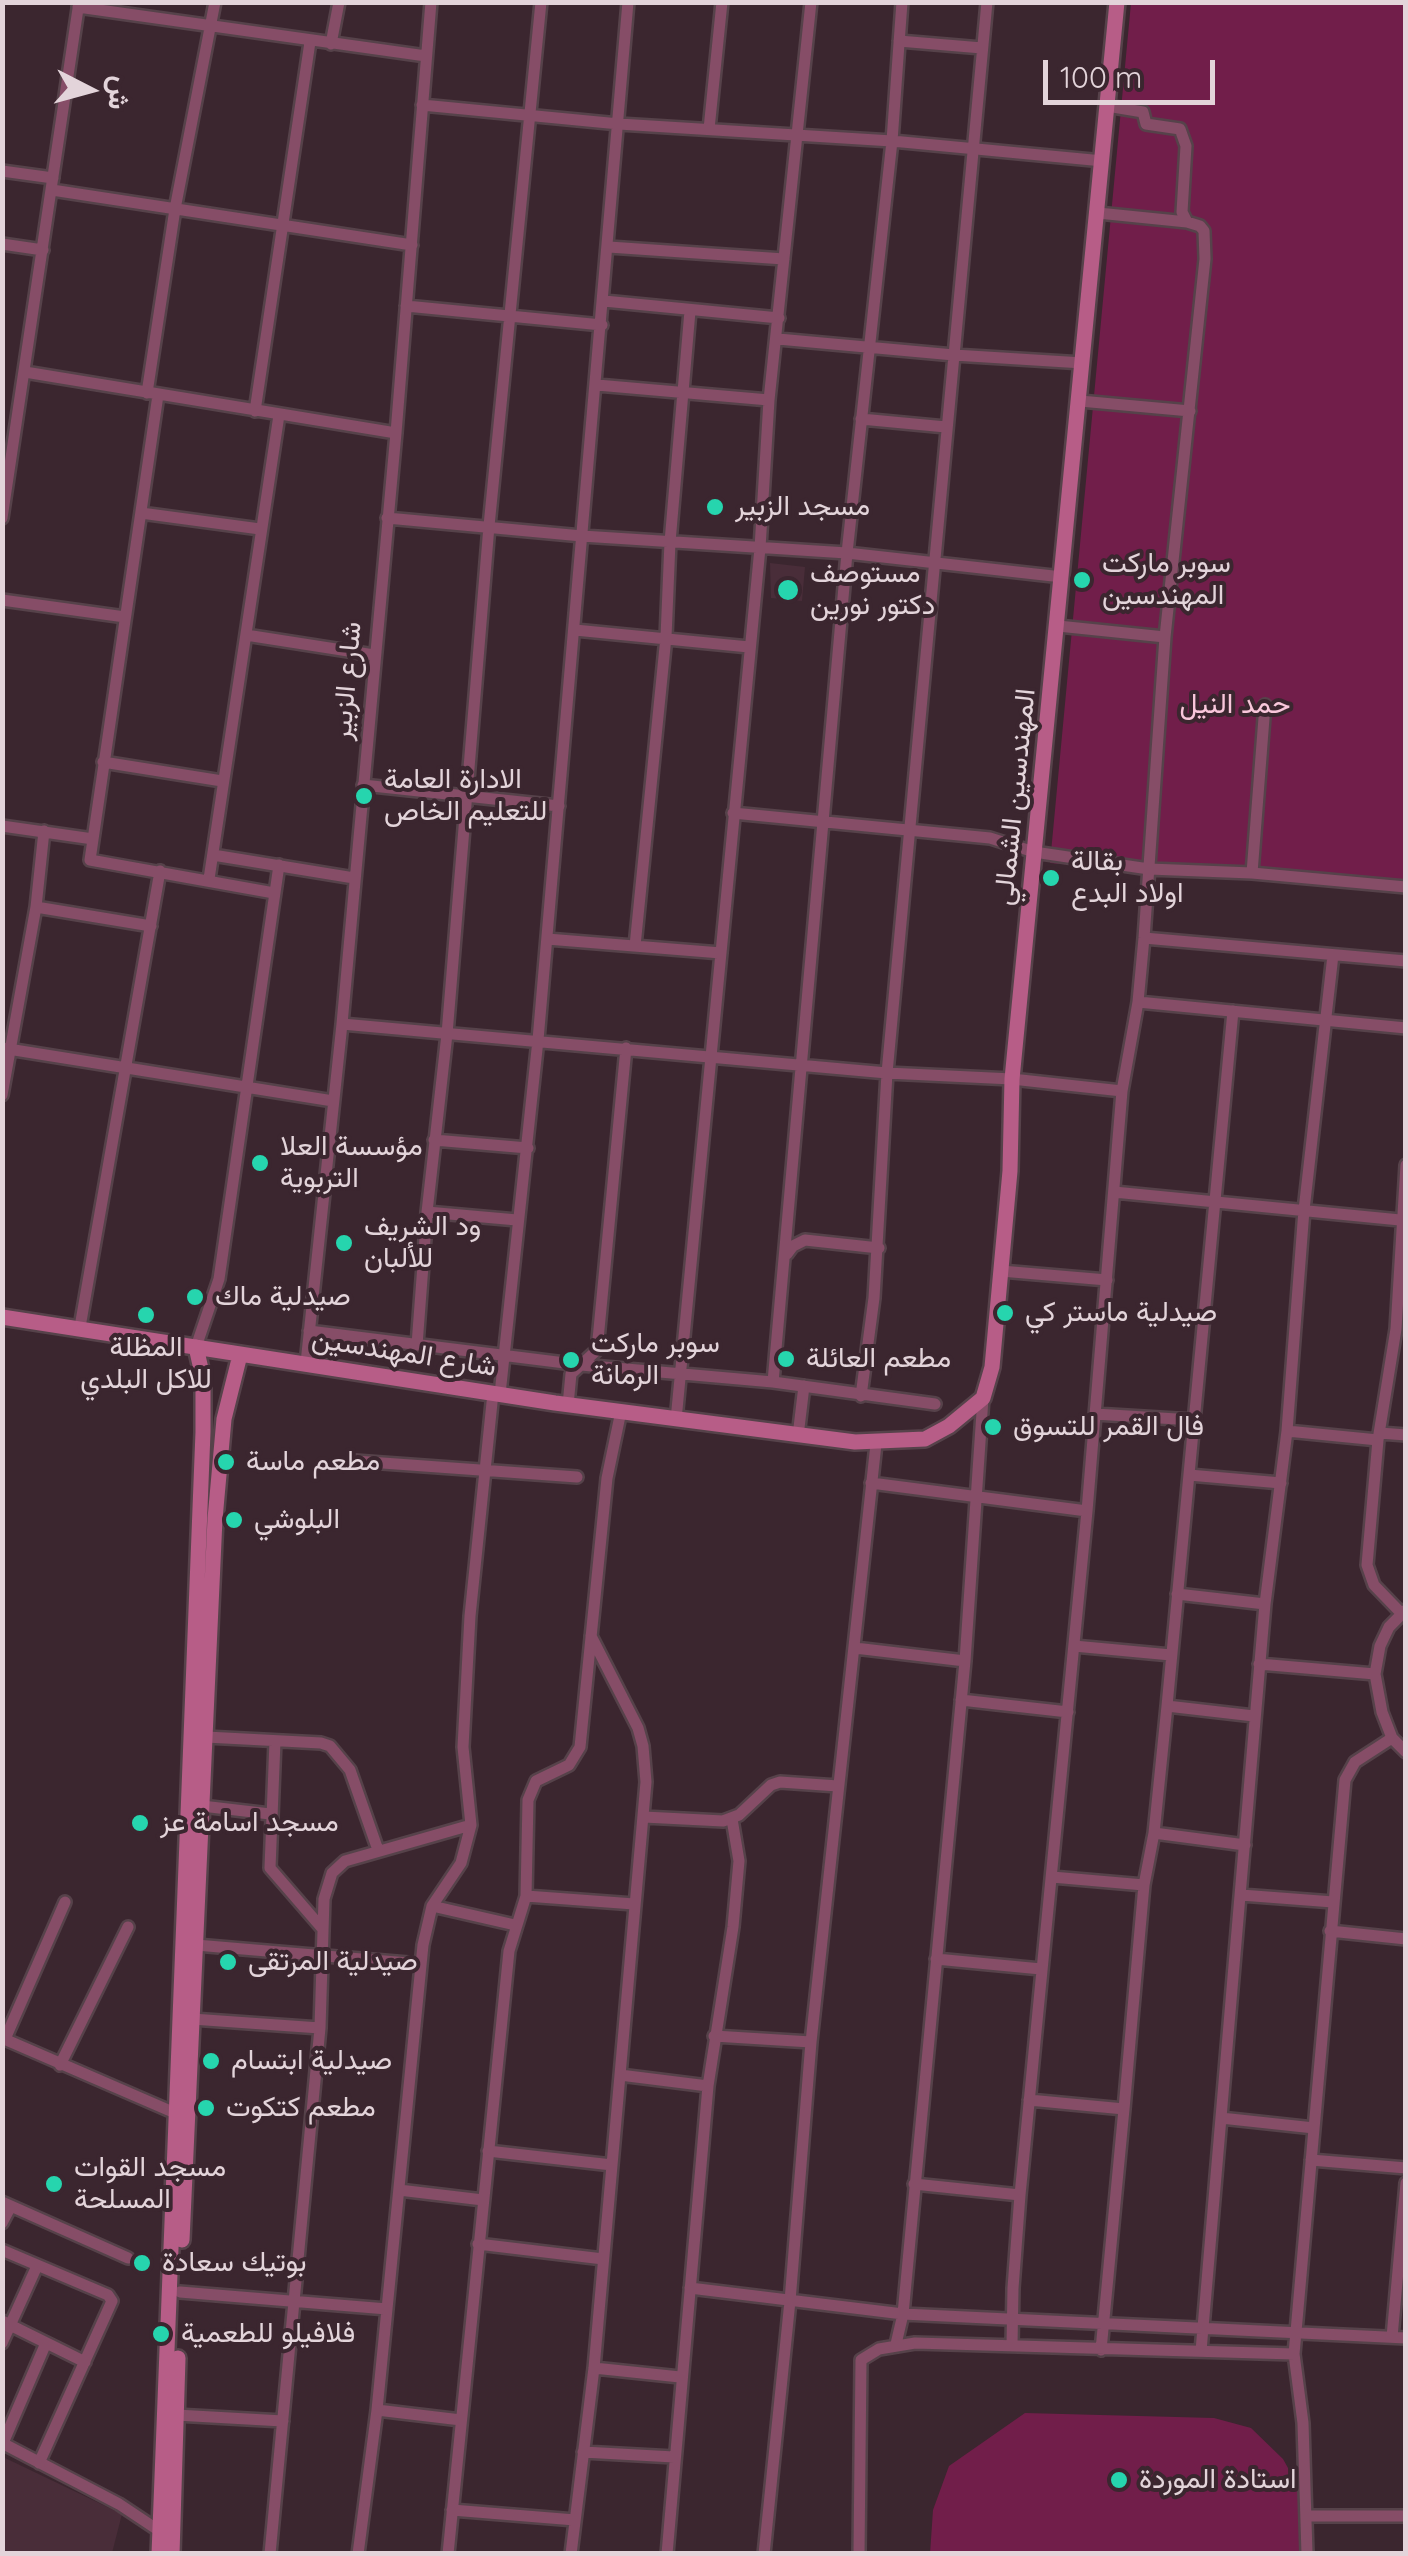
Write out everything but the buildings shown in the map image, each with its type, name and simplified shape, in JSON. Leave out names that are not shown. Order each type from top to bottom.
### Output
[{"type":"main road","name":"المهندسين الشمالي","points":[[983,1398],[992,1367],[1010,1172],[1012,1079],[1117,2]]},
{"type":"main road","name":"شارع المهندسين","points":[[2,1317],[568,1405],[798,1436]]},
{"type":"main road","points":[[159,2554],[166,2534],[176,2415],[181,2116],[196,1946],[202,1806],[197,1778],[206,1737],[204,1394],[196,1348]]},
{"type":"main road","points":[[172,2554],[166,2534],[204,1593],[224,1419],[240,1355]]},
{"type":"main road","points":[[798,1436],[876,1444],[914,1441],[933,1436],[983,1398]]},
{"type":"street","points":[[214,2],[175,209],[141,513],[90,860],[274,892]]},
{"type":"street","points":[[332,44],[339,2]]},
{"type":"street","name":"شارع الزبير","points":[[306,1362],[342,1024],[396,433],[430,2]]},
{"type":"street","points":[[417,1345],[489,526],[541,2]]},
{"type":"street","points":[[358,2554],[377,2410],[420,1964],[432,1906],[462,1863],[471,1824],[463,1747],[484,1471],[504,1353],[528,1148],[628,2]]},
{"type":"street","points":[[709,129],[722,2]]},
{"type":"street","points":[[676,1420],[760,548],[770,400],[811,2]]},
{"type":"street","points":[[773,1382],[902,2]]},
{"type":"street","points":[[861,1396],[878,1248],[887,1074],[987,2]]},
{"type":"street","points":[[2,518],[79,5],[310,42],[426,56]]},
{"type":"street","points":[[899,41],[982,48]]},
{"type":"street","points":[[256,411],[310,42]]},
{"type":"street","points":[[422,105],[619,124],[892,141],[1103,162]]},
{"type":"street","points":[[1108,106],[1142,112],[1146,124],[1180,129],[1186,146],[1182,212],[1187,222]]},
{"type":"street","points":[[2,170],[175,209],[412,245]]},
{"type":"street","points":[[1012,2346],[1020,2196],[1087,1511],[1122,1091],[1138,1002],[1144,938],[1164,637],[1206,259],[1204,231],[1200,226],[1098,213]]},
{"type":"street","points":[[2,244],[43,250]]},
{"type":"street","points":[[609,247],[784,259]]},
{"type":"street","points":[[604,301],[779,318]]},
{"type":"street","points":[[406,306],[602,325]]},
{"type":"street","points":[[636,946],[666,637],[690,311]]},
{"type":"street","points":[[778,339],[1083,363]]},
{"type":"street","points":[[25,372],[396,433]]},
{"type":"street","points":[[597,385],[770,400]]},
{"type":"street","points":[[1080,400],[1190,411]]},
{"type":"street","points":[[209,879],[279,415]]},
{"type":"street","points":[[861,419],[946,427]]},
{"type":"street","points":[[141,513],[260,530]]},
{"type":"street","points":[[387,518],[848,554],[1062,577]]},
{"type":"street","points":[[2,600],[125,618]]},
{"type":"street","points":[[1058,626],[1164,637]]},
{"type":"street","points":[[575,630],[749,647]]},
{"type":"street","points":[[246,635],[374,655]]},
{"type":"street","points":[[1252,873],[1265,705]]},
{"type":"street","points":[[104,762],[222,781]]},
{"type":"street","points":[[363,785],[559,806]]},
{"type":"street","points":[[733,812],[990,838],[1034,852],[1149,869],[1406,886]]},
{"type":"street","points":[[2,826],[93,839]]},
{"type":"street","points":[[2,1095],[6,1049],[36,907],[44,831]]},
{"type":"street","points":[[212,855],[354,878]]},
{"type":"street","points":[[196,1348],[219,1279],[279,866]]},
{"type":"street","points":[[80,1327],[160,871]]},
{"type":"street","points":[[36,907],[151,926]]},
{"type":"street","points":[[1144,938],[1406,962]]},
{"type":"street","points":[[547,939],[721,953]]},
{"type":"street","points":[[1202,2351],[1254,1716],[1333,955]]},
{"type":"street","points":[[1138,1002],[1406,1028]]},
{"type":"street","points":[[1100,2350],[1144,1886],[1154,1833],[1167,1706],[1232,1011]]},
{"type":"street","points":[[342,1024],[887,1074],[1012,1079],[1122,1091]]},
{"type":"street","points":[[568,1405],[571,1374],[597,1350],[626,1048]]},
{"type":"street","points":[[6,1049],[334,1101]]},
{"type":"street","points":[[434,1140],[528,1148]]},
{"type":"street","points":[[1406,1166],[1400,1220],[1401,1330],[1379,1437],[1368,1574],[1404,1612],[1389,1627],[1380,1646],[1375,1674],[1392,1738],[1406,1752]]},
{"type":"street","points":[[1114,1192],[1400,1220]]},
{"type":"street","points":[[427,1212],[517,1220]]},
{"type":"street","points":[[784,1258],[804,1240],[878,1248]]},
{"type":"street","points":[[1001,1271],[1107,1280]]},
{"type":"street","points":[[309,1331],[581,1365],[773,1382],[934,1404]]},
{"type":"street","points":[[798,1436],[804,1386]]},
{"type":"street","points":[[896,2344],[903,2314],[966,1661],[983,1398]]},
{"type":"street","points":[[448,2554],[509,1950],[526,1896],[530,1791],[536,1781],[569,1764],[578,1752],[606,1478],[621,1411]]},
{"type":"street","points":[[1094,1414],[1194,1420]]},
{"type":"street","points":[[1286,1431],[1406,1436]]},
{"type":"street","points":[[764,2554],[811,2042],[876,1444]]},
{"type":"street","points":[[355,1461],[577,1477]]},
{"type":"street","points":[[1188,1474],[1281,1482]]},
{"type":"street","points":[[871,1482],[1087,1511]]},
{"type":"street","points":[[1178,1594],[1265,1604]]},
{"type":"street","points":[[572,2554],[594,2368],[644,1817],[644,1746],[592,1636]]},
{"type":"street","points":[[1074,1646],[1171,1655]]},
{"type":"street","points":[[855,1648],[966,1661]]},
{"type":"street","points":[[1259,1664],[1375,1674]]},
{"type":"street","points":[[961,1700],[1068,1712]]},
{"type":"street","points":[[1167,1706],[1254,1716]]},
{"type":"street","points":[[206,1737],[321,1742],[350,1770],[378,1850]]},
{"type":"street","points":[[1308,2554],[1303,2423],[1294,2332],[1330,1931],[1348,1771],[1392,1738]]},
{"type":"street","points":[[275,1741],[270,1868],[321,1928]]},
{"type":"street","points":[[644,1817],[713,1822],[732,1819],[771,1785],[780,1782],[838,1786]]},
{"type":"street","points":[[202,1806],[270,1814]]},
{"type":"street","points":[[667,2554],[708,2086],[733,1927],[738,1861],[732,1819]]},
{"type":"street","points":[[270,2554],[320,2028],[324,1955],[321,1928],[332,1872],[345,1861],[471,1824]]},
{"type":"street","points":[[1154,1833],[1245,1845]]},
{"type":"street","points":[[1052,1877],[1144,1886]]},
{"type":"street","points":[[1241,1895],[1333,1902]]},
{"type":"street","points":[[526,1896],[634,1904]]},
{"type":"street","points":[[65,1902],[4,2039],[181,2116]]},
{"type":"street","points":[[432,1906],[516,1924]]},
{"type":"street","points":[[60,2064],[128,1927]]},
{"type":"street","points":[[1330,1931],[1406,1939]]},
{"type":"street","points":[[196,1946],[420,1964]]},
{"type":"street","points":[[936,1959],[1041,1968]]},
{"type":"street","points":[[192,2020],[320,2028]]},
{"type":"street","points":[[714,2036],[811,2042]]},
{"type":"street","points":[[620,2075],[708,2086]]},
{"type":"street","points":[[1029,2100],[1124,2108]]},
{"type":"street","points":[[1220,2118],[1314,2128]]},
{"type":"street","points":[[488,2151],[612,2165]]},
{"type":"street","points":[[1311,2160],[1406,2168]]},
{"type":"street","points":[[690,2288],[903,2314],[1399,2338],[1406,2183]]},
{"type":"street","points":[[914,2184],[1020,2196]]},
{"type":"street","points":[[399,2190],[484,2200]]},
{"type":"street","points":[[2,2223],[7,2204],[128,2258]]},
{"type":"street","points":[[478,2244],[602,2259]]},
{"type":"street","points":[[2,2250],[111,2297],[40,2463]]},
{"type":"street","points":[[2,2343],[7,2323],[37,2266]]},
{"type":"street","points":[[180,2292],[387,2309]]},
{"type":"street","points":[[7,2323],[85,2362]]},
{"type":"street","points":[[46,2342],[3,2443],[119,2504],[166,2534]]},
{"type":"street","points":[[858,2554],[861,2360],[870,2352],[896,2344],[1294,2354]]},
{"type":"street","points":[[594,2368],[680,2377]]},
{"type":"street","points":[[377,2410],[461,2420]]},
{"type":"street","points":[[176,2415],[284,2421]]},
{"type":"street","points":[[583,2452],[674,2458]]},
{"type":"street","points":[[452,2510],[575,2520]]},
{"type":"street","points":[[1308,2516],[1406,2516]]},
{"type":"shaded area","name":"مستوصف دكتور نورين","points":[[770,563],[805,567],[802,601],[771,598]]},
{"type":"shaded area","points":[[3,2457],[122,2514],[112,2553],[3,2553]]},
{"type":"green space","name":"حمد النيل","points":[[1131,3],[1405,3],[1405,893],[1050,863]]},
{"type":"green space","name":"استادة الموردة","points":[[1025,2413],[1214,2418],[1251,2428],[1283,2459],[1303,2495],[1300,2553],[930,2554],[933,2510],[949,2466]]},
{"type":"place","name":"مسجد الزبير","points":[[715,507]]},
{"type":"place","name":"سوبر ماركت المهندسين","points":[[1082,580]]},
{"type":"place","name":"مستوصف دكتور نورين","points":[[788,590]]},
{"type":"place","name":"الادارة العامة للتعليم الخاص","points":[[364,796]]},
{"type":"place","name":"بقالة اولاد البدع","points":[[1051,878]]},
{"type":"place","name":"مؤسسة العلا التربوية","points":[[260,1163]]},
{"type":"place","name":"ود الشريف للألبان","points":[[344,1243]]},
{"type":"place","name":"صيدلية ماك","points":[[195,1297]]},
{"type":"place","name":"صيدلية ماستر كي","points":[[1005,1313]]},
{"type":"place","name":"المظلة للاكل البلدي","points":[[146,1315]]},
{"type":"place","name":"مطعم العائلة","points":[[786,1359]]},
{"type":"place","name":"سوبر ماركت الرمانة","points":[[571,1360]]},
{"type":"place","name":"فال القمر للتسوق","points":[[993,1427]]},
{"type":"place","name":"مطعم ماسة","points":[[226,1462]]},
{"type":"place","name":"البلوشي","points":[[234,1520]]},
{"type":"place","name":"مسجد اسامة عز","points":[[140,1823]]},
{"type":"place","name":"صيدلية المرتقى","points":[[228,1962]]},
{"type":"place","name":"صيدلية ابتسام","points":[[211,2061]]},
{"type":"place","name":"مطعم كتكوت","points":[[206,2108]]},
{"type":"place","name":"مسجد القوات المسلحة","points":[[54,2184]]},
{"type":"place","name":"بوتيك سعادة","points":[[142,2263]]},
{"type":"place","name":"فلافيلو للطعمية","points":[[161,2334]]},
{"type":"place","name":"استادة الموردة","points":[[1119,2480]]}]
